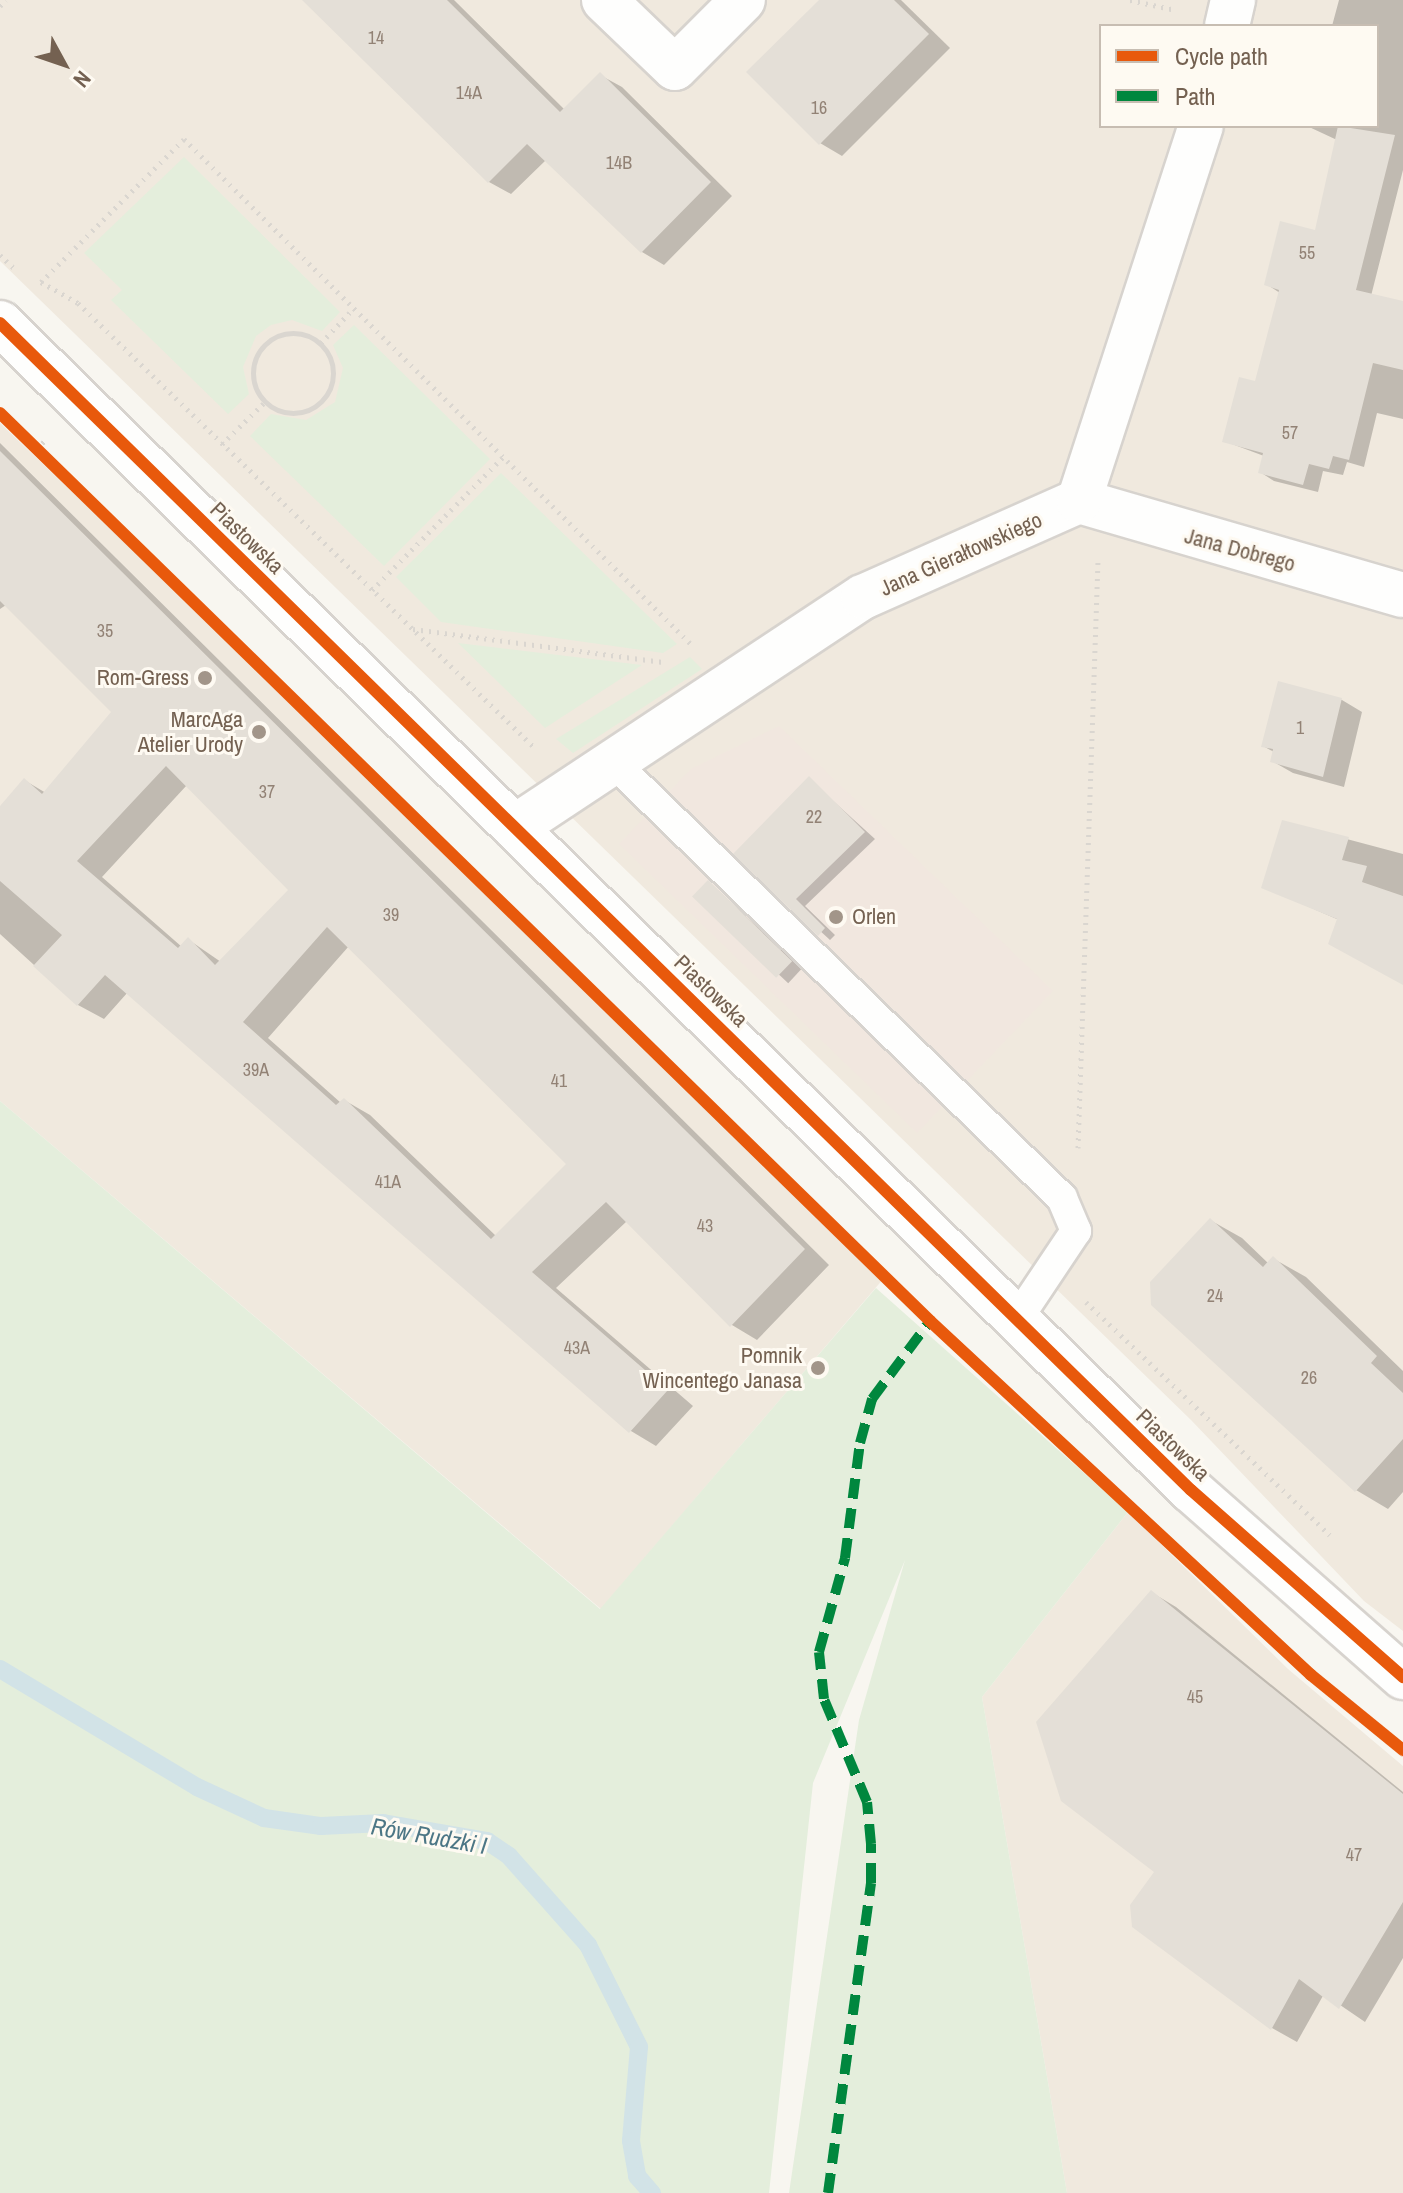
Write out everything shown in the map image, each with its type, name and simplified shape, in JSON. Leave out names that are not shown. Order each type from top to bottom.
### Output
[{"type":"street","points":[[604,0],[675,68],[743,0]]},
{"type":"street","points":[[1227,24],[1233,0]]},
{"type":"street","points":[[1079,501],[1200,128]]},
{"type":"street","name":"Piastowska","points":[[0,323],[1191,1490],[1403,1677]]},
{"type":"street","name":"Jana Dobrego","points":[[1079,501],[1403,595]]},
{"type":"street","name":"Jana Gierałtowskiego","points":[[515,827],[863,597],[1079,501]]},
{"type":"lane","points":[[613,762],[1062,1198],[1076,1231],[1017,1319]]},
{"type":"path","points":[[0,6],[6,0]]},
{"type":"path","points":[[41,282],[184,139],[693,646]]},
{"type":"path","points":[[0,255],[21,272]]},
{"type":"path","points":[[31,277],[78,303],[544,758],[570,791]]},
{"type":"path","points":[[321,343],[354,308]]},
{"type":"path","points":[[297,333],[321,343],[331,358],[333,377],[328,394],[315,408],[298,414],[264,403],[254,388],[252,369],[258,352],[270,338],[297,333]]},
{"type":"path","points":[[222,444],[264,403]]},
{"type":"path","points":[[372,590],[503,457]]},
{"type":"path","points":[[1076,1231],[1099,553],[1079,501]]},
{"type":"path","points":[[412,629],[666,663]]},
{"type":"path","points":[[1049,1271],[1265,1469],[1322,1524],[1339,1549]]},
{"type":"shaded area","points":[[0,0],[1403,0],[1403,1631],[1364,1601],[1191,1420],[0,261]]},
{"type":"shaded area","points":[[0,423],[532,932],[884,1278],[601,1609],[0,1101]]},
{"type":"shaded area","name":"Orlen","points":[[779,726],[1053,991],[917,1133],[619,844],[691,769]]},
{"type":"shaded area","points":[[1128,1512],[1288,1669],[1403,1766],[1403,2193],[1067,2193],[982,1697]]},
{"type":"green space","points":[[184,157],[340,312],[322,331],[292,320],[271,325],[256,336],[243,367],[249,394],[228,414],[111,300],[122,290],[84,253]]},
{"type":"green space","points":[[354,325],[490,459],[384,566],[250,436],[271,414],[306,420],[335,402],[343,368],[333,345]]},
{"type":"green space","points":[[501,473],[677,644],[663,653],[441,622],[396,577]]},
{"type":"green space","points":[[458,643],[642,665],[545,728]]},
{"type":"green space","points":[[690,657],[702,669],[573,753],[556,739]]},
{"type":"green space","points":[[0,1101],[600,1609],[876,1288],[1128,1512],[982,1697],[1067,2193],[789,2193],[859,1720],[905,1560],[813,1783],[769,2193],[0,2193]]},
{"type":"building","points":[[302,0],[447,0],[560,112],[600,72],[711,182],[641,253],[527,144],[488,183]]},
{"type":"building","points":[[819,0],[894,0],[929,34],[819,145],[746,72]]},
{"type":"building","points":[[1338,128],[1395,135],[1356,290],[1403,301],[1403,370],[1373,363],[1349,460],[1333,456],[1329,469],[1309,464],[1303,485],[1258,473],[1263,453],[1222,442],[1239,377],[1255,381],[1279,290],[1264,285],[1280,221],[1315,230]]},
{"type":"building","points":[[0,451],[805,1249],[730,1327],[606,1202],[532,1272],[668,1390],[629,1433],[105,975],[77,1006],[33,966],[62,935],[0,881],[0,806],[24,778],[42,794],[111,712],[0,601]],"holes":[[[166,766],[288,890],[215,965],[188,937],[178,948],[77,861]],[[327,927],[566,1164],[491,1239],[344,1098],[336,1105],[243,1022]]]},
{"type":"building","points":[[1278,681],[1342,698],[1323,777],[1270,762],[1273,749],[1261,747]]},
{"type":"building","points":[[809,776],[865,832],[796,899],[825,928],[818,936],[733,854]]},
{"type":"building","points":[[1282,820],[1349,837],[1342,860],[1367,866],[1362,882],[1403,896],[1403,985],[1328,944],[1337,919],[1261,888]]},
{"type":"building","points":[[708,880],[792,961],[776,978],[692,897]]},
{"type":"building","points":[[1210,1218],[1263,1267],[1273,1256],[1377,1356],[1371,1363],[1403,1393],[1403,1439],[1355,1492],[1151,1305],[1150,1282]]},
{"type":"building","points":[[1151,1590],[1403,1794],[1403,1902],[1339,2009],[1299,1979],[1271,2030],[1132,1927],[1130,1905],[1154,1872],[1061,1801],[1036,1722]]},
{"type":"waterway","name":"Rów Rudzki I","points":[[0,1669],[197,1787],[264,1818],[321,1826],[383,1823],[487,1841],[509,1856],[588,1945],[639,2047],[631,2141],[637,2176],[652,2193]]},
{"type":"marked path","points":[[828,2193],[871,1883],[871,1844],[867,1802],[824,1699],[819,1652],[845,1558],[860,1443],[872,1399],[930,1321]]},
{"type":"cycle path","points":[[0,323],[1191,1490],[1403,1677]]},
{"type":"cycle path","points":[[0,413],[930,1321],[1311,1675],[1403,1750]]},
{"type":"place","name":"Rom-Gress","points":[[205,678]]},
{"type":"place","name":"MarcAga Atelier Urody","points":[[259,732]]},
{"type":"place","name":"Orlen","points":[[836,917]]},
{"type":"place","name":"Pomnik Wincentego Janasa","points":[[818,1368]]}]
